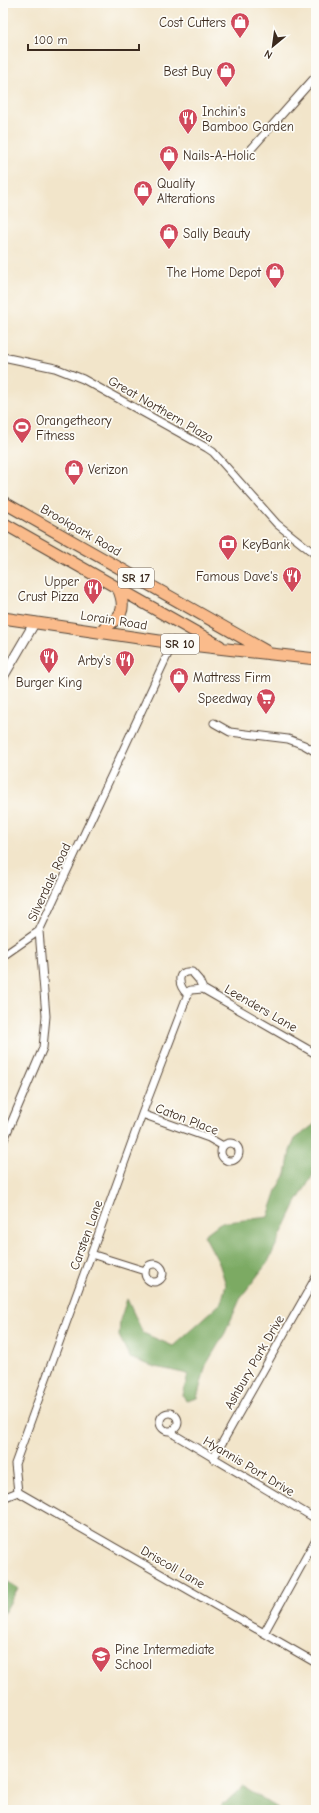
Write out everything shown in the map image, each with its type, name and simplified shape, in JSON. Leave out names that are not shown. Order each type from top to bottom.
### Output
[{"type":"main road","name":"Brookpark Road","points":[[3,502],[270,654]]},
{"type":"main road","name":"SR 17","points":[[3,523],[224,649]]},
{"type":"main road","points":[[99,632],[118,618],[123,610],[118,588]]},
{"type":"main road","name":"Lorain Road","points":[[3,618],[174,643],[316,659]]},
{"type":"street","points":[[245,156],[316,77]]},
{"type":"street","name":"Great Northern Plaza","points":[[3,356],[52,367],[83,379],[207,448],[213,452],[276,524],[316,556]]},
{"type":"street","points":[[3,677],[35,622]]},
{"type":"street","name":"Silverdale Road","points":[[3,1142],[43,1048],[46,1016],[39,931],[174,643]]},
{"type":"street","points":[[214,724],[230,732],[269,736],[296,742],[316,752]]},
{"type":"street","points":[[3,956],[39,931]]},
{"type":"street","points":[[189,992],[180,986],[179,982],[181,976],[185,973],[192,972],[197,976],[203,989]]},
{"type":"street","name":"Leenders Lane","points":[[189,992],[203,989],[316,1054]]},
{"type":"street","name":"Carsten Lane","points":[[18,1492],[15,1464],[142,1114],[189,992]]},
{"type":"street","name":"Caton Place","points":[[142,1114],[210,1138],[224,1146]]},
{"type":"street","points":[[91,1254],[145,1271]]},
{"type":"street","name":"Ashbury Park Drive","points":[[212,1459],[316,1277]]},
{"type":"street","name":"Hyannis Port Drive","points":[[172,1431],[175,1435],[212,1459],[316,1519]]},
{"type":"street","points":[[3,1498],[18,1492]]},
{"type":"street","name":"Driscoll Lane","points":[[18,1492],[316,1663]]},
{"type":"street","points":[[264,1634],[316,1539]]},
{"type":"green space","points":[[316,1123],[316,1170],[296,1203],[268,1262],[241,1297],[225,1333],[206,1365],[197,1398],[186,1401],[183,1395],[188,1374],[155,1367],[130,1358],[119,1336],[120,1320],[127,1299],[143,1333],[173,1346],[221,1303],[226,1285],[219,1263],[204,1235],[220,1223],[268,1217],[277,1190],[286,1174],[290,1151],[295,1139]]},
{"type":"green space","points":[[3,1579],[18,1588],[3,1615]]},
{"type":"green space","points":[[243,1787],[278,1808],[276,1810],[219,1810],[223,1803],[226,1803]]},
{"type":"place","name":"Cost Cutters","points":[[240,39]]},
{"type":"place","name":"Best Buy","points":[[226,88]]},
{"type":"place","name":"Inchin's Bamboo Garden","points":[[188,135]]},
{"type":"place","name":"Nails-A-Holic","points":[[169,172]]},
{"type":"place","name":"Quality Alterations","points":[[143,207]]},
{"type":"place","name":"Sally Beauty","points":[[169,250]]},
{"type":"place","name":"The Home Depot","points":[[275,289]]},
{"type":"place","name":"Orangetheory Fitness","points":[[22,444]]},
{"type":"place","name":"Verizon","points":[[74,486]]},
{"type":"place","name":"KeyBank","points":[[228,561]]},
{"type":"place","name":"Famous Dave's","points":[[292,593]]},
{"type":"place","name":"Upper Crust Pizza","points":[[93,605]]},
{"type":"place","name":"Burger King","points":[[49,674]]},
{"type":"place","name":"Arby's","points":[[125,677]]},
{"type":"place","name":"Mattress Firm","points":[[179,694]]},
{"type":"place","name":"Speedway","points":[[266,715]]},
{"type":"place","name":"Pine Intermediate School","points":[[101,1673]]}]
